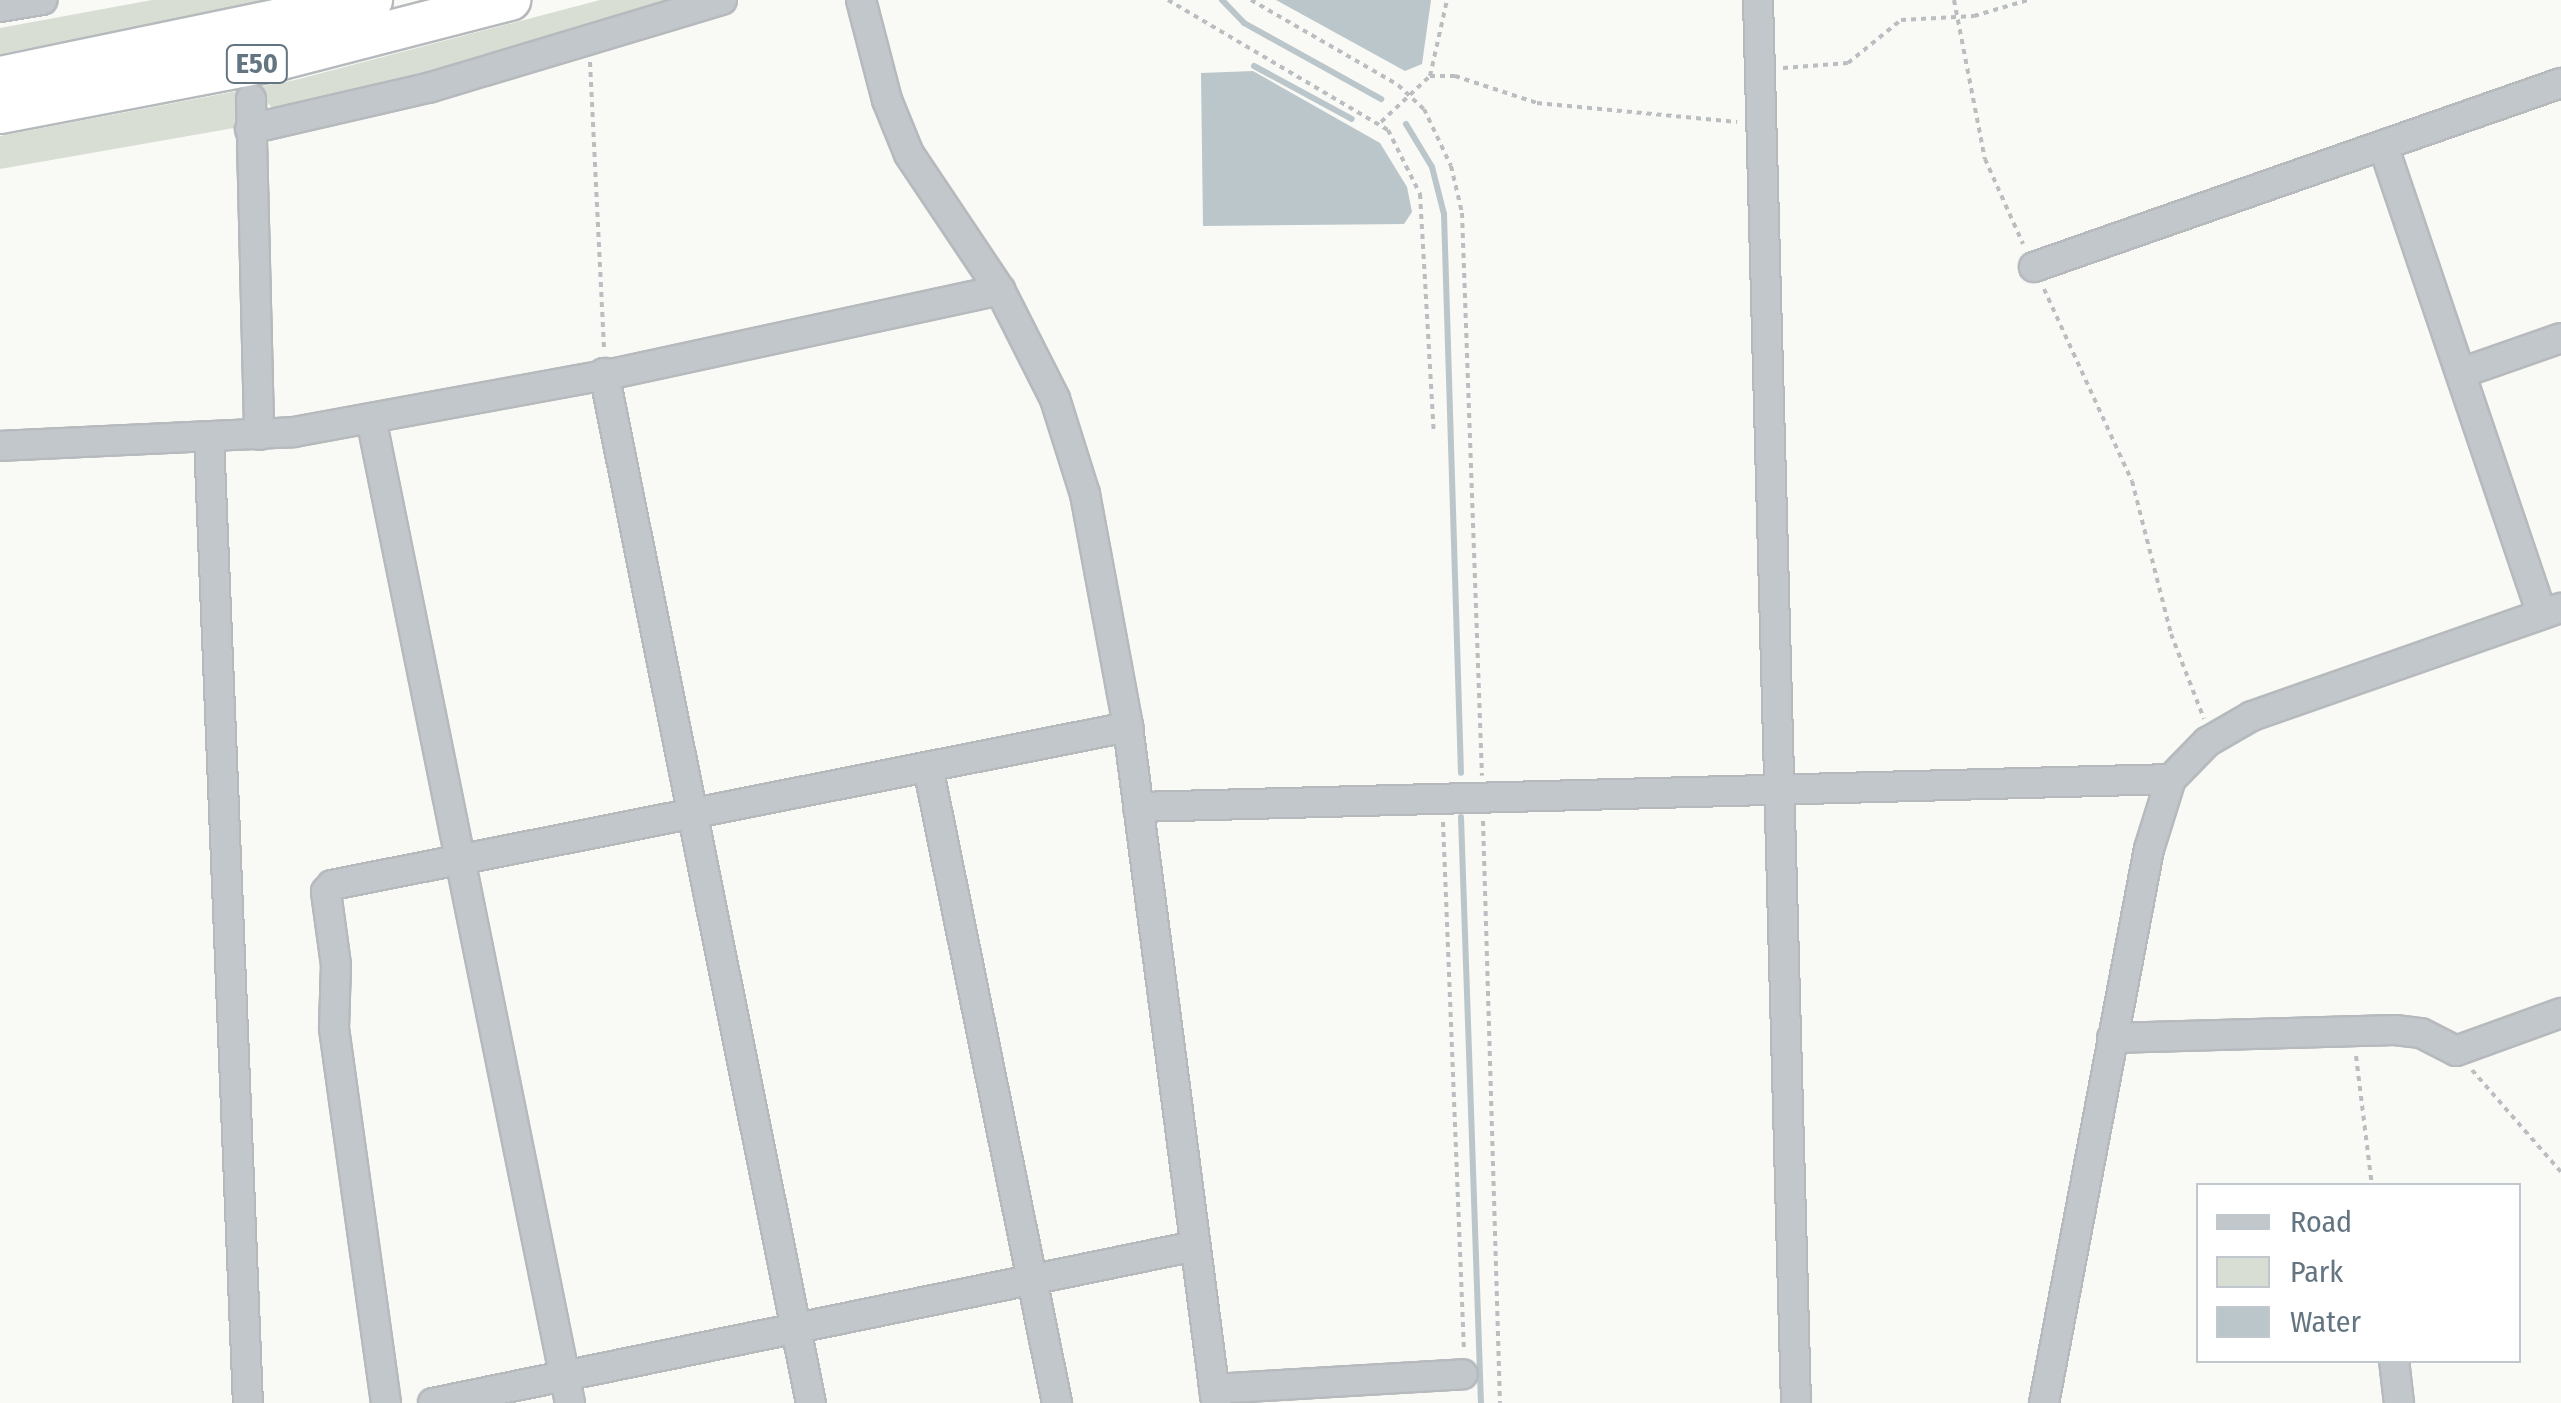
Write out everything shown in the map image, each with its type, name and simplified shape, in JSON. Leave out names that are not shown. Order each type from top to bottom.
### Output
[{"type":"highway","name":"E50","points":[[0,77],[372,0]]},
{"type":"highway","name":"E50","points":[[0,112],[278,60],[510,0]]},
{"type":"street","points":[[0,7],[42,0]]},
{"type":"street","points":[[250,128],[304,120],[587,43],[722,0]]},
{"type":"street","points":[[862,0],[886,100],[909,154],[1000,290],[1055,399],[1086,494],[1128,726],[1215,1396],[1462,1374]]},
{"type":"street","points":[[1758,0],[1796,1403]]},
{"type":"street","points":[[2034,267],[2561,83]]},
{"type":"street","points":[[251,98],[259,435]]},
{"type":"street","points":[[2044,1403],[2149,849],[2171,779],[2212,739],[2263,712],[2552,611],[2460,373],[2383,145]]},
{"type":"street","points":[[0,446],[259,435],[371,418],[604,374],[1000,290]]},
{"type":"street","points":[[2460,373],[2561,338]]},
{"type":"street","points":[[604,374],[812,1403]]},
{"type":"street","points":[[371,418],[570,1403]]},
{"type":"street","points":[[209,438],[248,1403]]},
{"type":"street","points":[[386,1403],[367,1230],[338,1070],[326,892],[340,882],[458,857],[475,860],[1128,726]]},
{"type":"street","points":[[928,767],[1057,1403]]},
{"type":"street","points":[[1138,807],[1779,786],[2171,779]]},
{"type":"street","points":[[2112,1038],[2421,1033],[2456,1052],[2561,1013]]},
{"type":"street","points":[[433,1403],[1194,1246]]},
{"type":"street","points":[[2394,1363],[2399,1403]]},
{"type":"path","points":[[1168,0],[1381,122],[1420,194],[1434,434]]},
{"type":"path","points":[[1252,0],[1410,96],[1443,142],[1462,213],[1500,1403]]},
{"type":"path","points":[[1381,122],[1430,76],[1447,0]]},
{"type":"path","points":[[1954,0],[1985,159],[2132,481],[2171,634],[2212,739]]},
{"type":"path","points":[[1760,69],[1848,63],[1901,20],[1955,17],[2028,0]]},
{"type":"path","points":[[587,43],[604,374]]},
{"type":"path","points":[[1430,76],[1471,81],[1522,101],[1761,125]]},
{"type":"path","points":[[1443,798],[1462,1374]]},
{"type":"path","points":[[2353,1032],[2372,1183]]},
{"type":"path","points":[[2456,1052],[2561,1172]]},
{"type":"green space","points":[[152,0],[277,0],[0,54],[0,28]]},
{"type":"green space","points":[[600,0],[694,0],[279,115],[260,95],[237,98],[234,128],[0,169],[0,136],[295,80]]},
{"type":"water","points":[[1276,0],[1431,0],[1422,64],[1405,71]]},
{"type":"water","points":[[1253,71],[1380,143],[1407,187],[1412,212],[1404,224],[1203,226],[1201,73]]},
{"type":"waterway","points":[[1222,0],[1244,23],[1381,99]]},
{"type":"waterway","points":[[1254,66],[1352,119]]},
{"type":"waterway","points":[[1406,124],[1432,167],[1444,214],[1461,773]]},
{"type":"waterway","points":[[1461,817],[1481,1403]]}]
